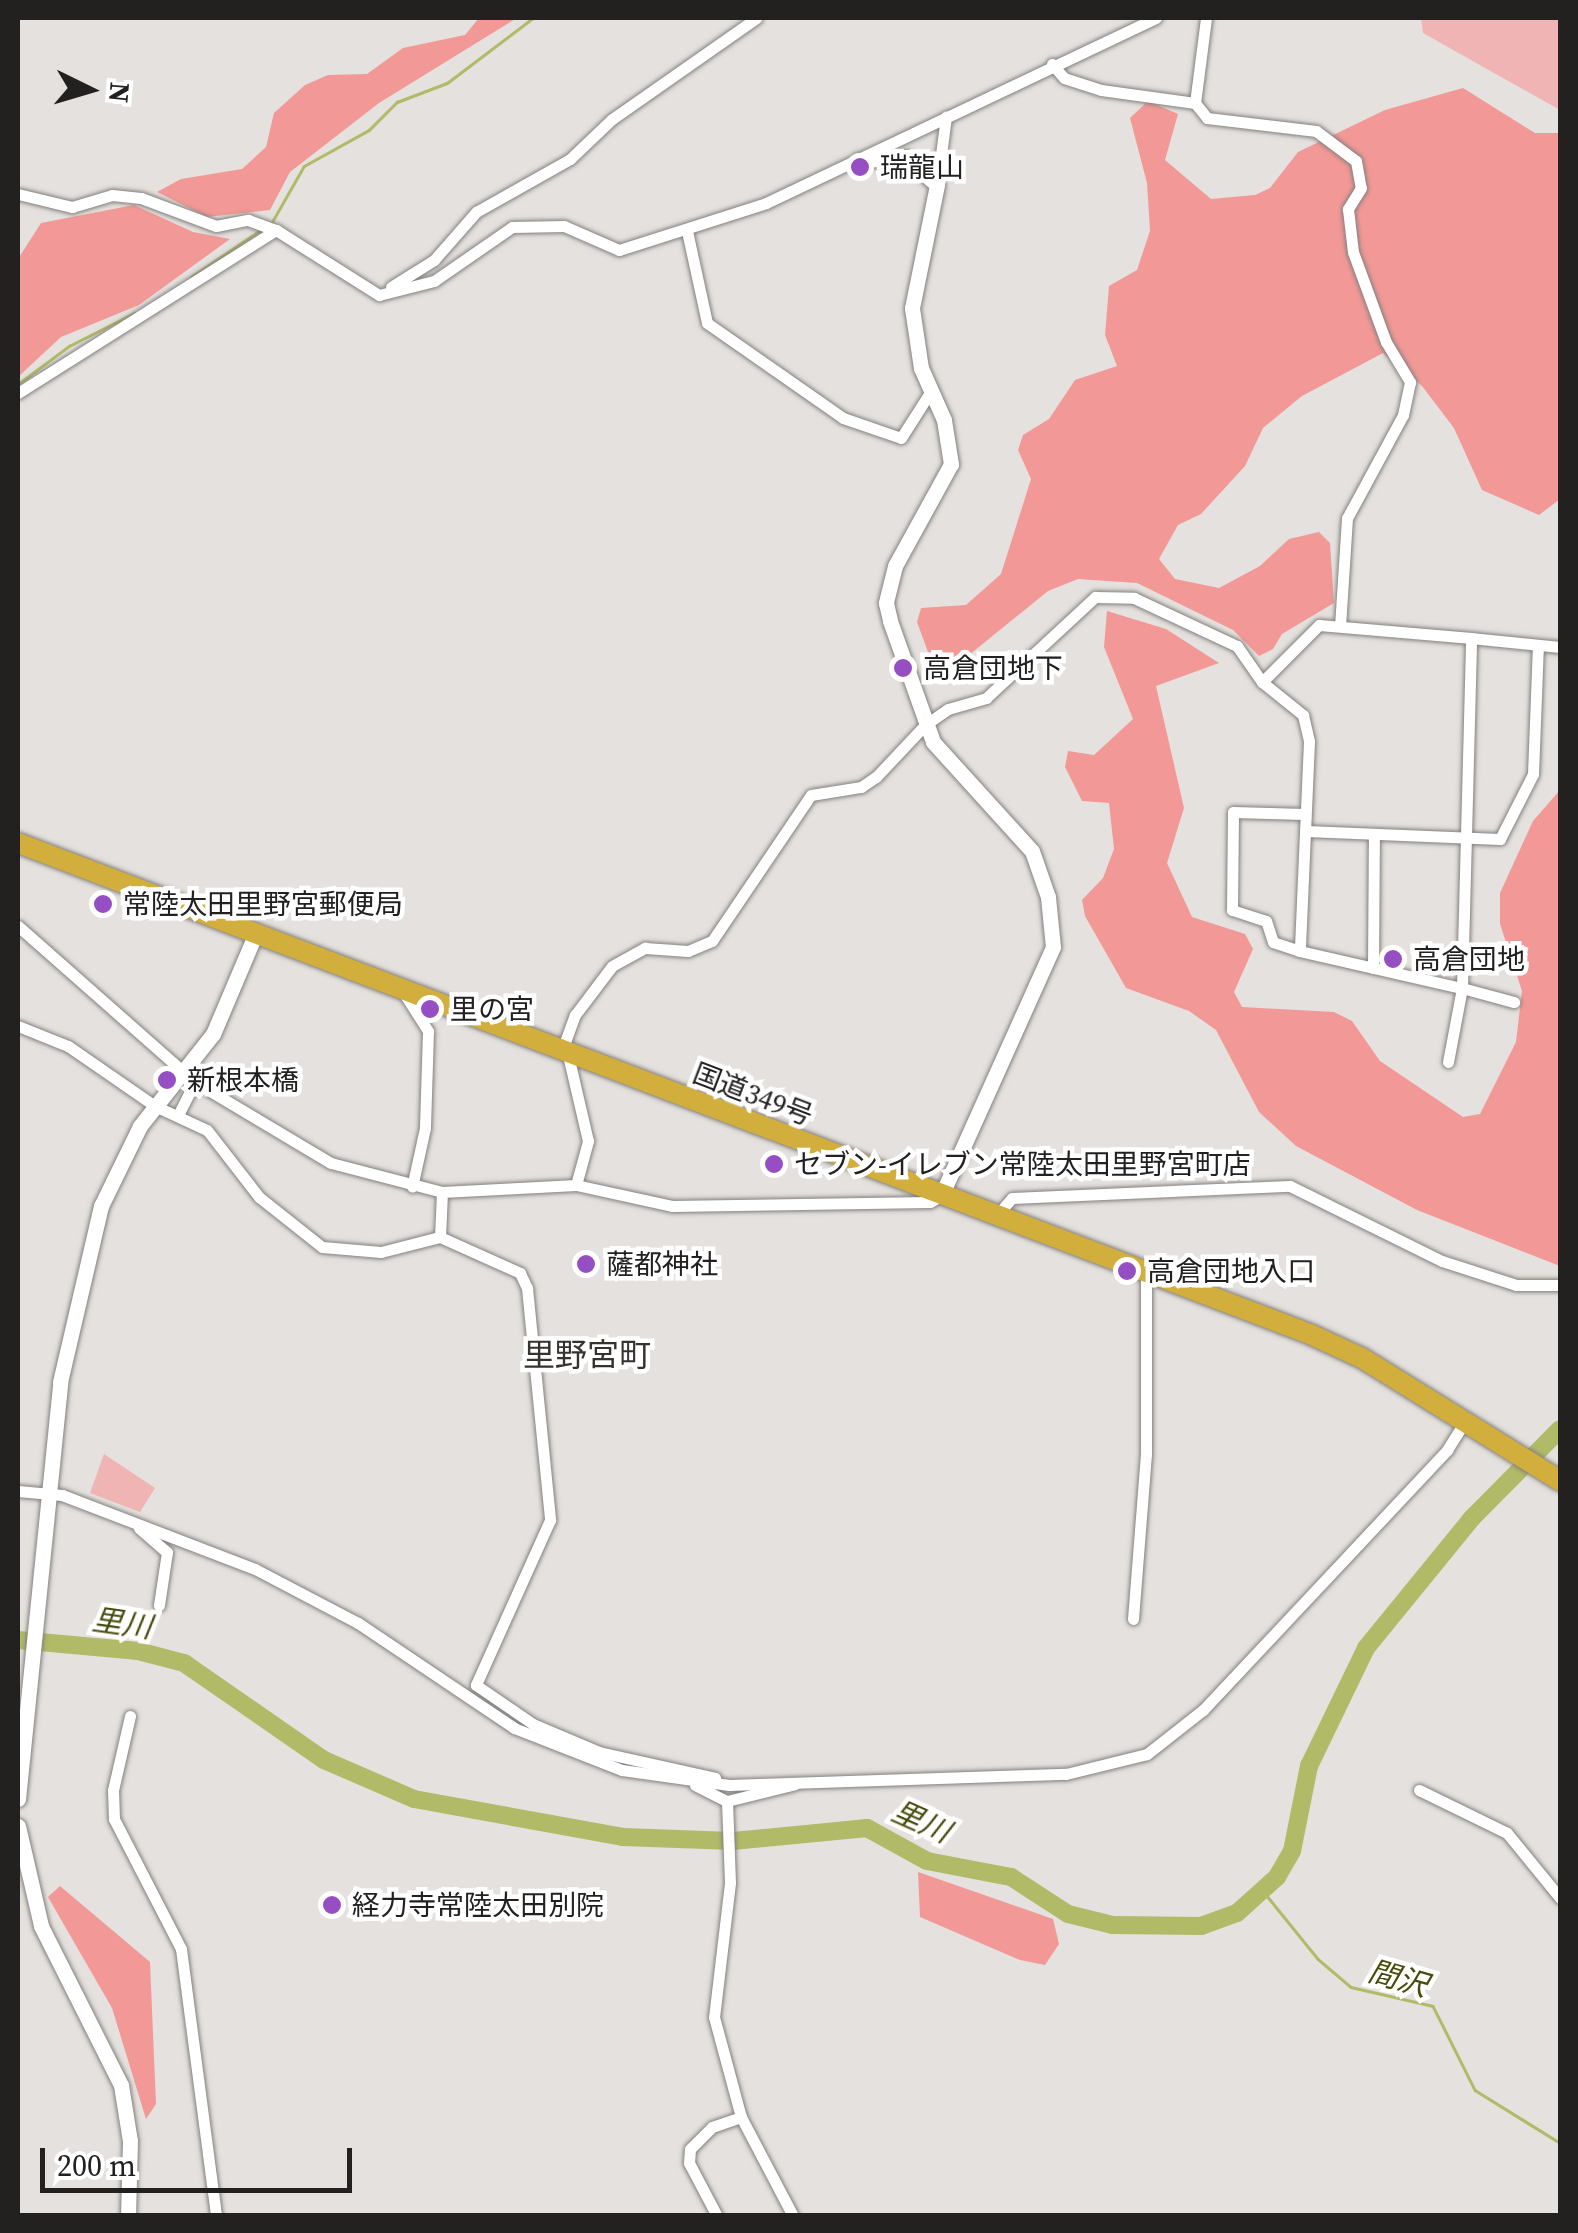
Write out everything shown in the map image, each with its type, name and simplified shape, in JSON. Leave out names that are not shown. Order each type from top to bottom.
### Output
[{"type":"highway","name":"国道349号","points":[[18,843],[1343,1347],[1560,1481]]},
{"type":"street","points":[[379,295],[434,260],[476,212],[570,160],[612,119],[756,18]]},
{"type":"street","points":[[18,194],[72,207],[112,196],[141,198],[216,226],[248,220],[276,230],[379,295],[434,280],[512,228],[564,226],[619,250],[687,230],[858,160],[1052,64],[1156,18]]},
{"type":"street","points":[[1195,103],[1206,18]]},
{"type":"street","points":[[1052,64],[1064,78],[1101,90],[1195,103],[1208,118],[1316,130],[1356,162],[1362,177],[1348,210],[1353,252],[1386,342],[1410,382],[1403,415],[1346,518],[1340,626]]},
{"type":"street","points":[[18,926],[190,1077],[330,1163],[412,1187],[442,1192],[576,1185],[672,1206],[930,1202],[942,1194],[1053,947],[1048,897],[1032,851],[926,725],[886,603],[896,566],[951,464],[944,420],[929,394],[912,308],[937,185],[946,117]]},
{"type":"street","points":[[858,160],[907,158],[937,185]]},
{"type":"street","points":[[18,393],[276,230]]},
{"type":"street","points":[[687,230],[707,323],[843,418],[901,438],[929,394]]},
{"type":"street","points":[[576,1185],[588,1141],[567,1053],[575,1015],[612,966],[645,948],[688,951],[712,942],[812,795],[861,787],[948,709],[986,698],[1105,593],[1134,598],[1237,646],[1262,682],[1308,726],[1300,951]]},
{"type":"street","points":[[1262,682],[1310,630],[1340,626],[1560,647]]},
{"type":"street","points":[[1448,1062],[1462,988],[1471,638]]},
{"type":"street","points":[[1306,831],[1500,840],[1532,774],[1538,646]]},
{"type":"street","points":[[1305,814],[1233,812],[1232,910],[1266,920],[1272,942],[1514,1002]]},
{"type":"street","points":[[1373,968],[1374,834]]},
{"type":"street","points":[[178,1116],[190,1077],[213,1034],[255,935]]},
{"type":"street","points":[[402,990],[428,1032],[425,1128],[412,1187]]},
{"type":"street","points":[[18,1026],[68,1046],[155,1106],[208,1130],[259,1197],[322,1247],[381,1252],[440,1237],[520,1273],[527,1288],[550,1520],[509,1622],[477,1675],[483,1694],[509,1726]]},
{"type":"street","points":[[18,1800],[21,1736],[66,1350],[101,1206],[125,1150],[155,1106],[190,1077]]},
{"type":"street","points":[[998,1214],[1012,1198],[1290,1186],[1442,1261],[1516,1285],[1560,1284]]},
{"type":"street","points":[[440,1237],[442,1192]]},
{"type":"street","points":[[1134,1619],[1146,1454],[1146,1270]]},
{"type":"street","points":[[18,1492],[50,1496],[206,1547],[314,1598],[509,1726],[587,1760],[687,1781],[735,1785],[1066,1774],[1146,1754],[1255,1658],[1471,1425]]},
{"type":"street","points":[[136,1524],[167,1552],[160,1605]]},
{"type":"street","points":[[483,1694],[599,1752],[735,1785]]},
{"type":"street","points":[[130,1716],[112,1806],[181,1950],[216,2216]]},
{"type":"street","points":[[726,1806],[803,1780]]},
{"type":"street","points":[[687,1781],[726,1806]]},
{"type":"street","points":[[1419,1790],[1507,1834],[1560,1898]]},
{"type":"street","points":[[726,1806],[730,1882],[714,2017],[741,2116],[793,2216]]},
{"type":"street","points":[[18,1826],[41,1926],[120,2085],[130,2141],[128,2216]]},
{"type":"street","points":[[717,2216],[689,2163],[690,2150],[712,2127],[741,2116]]},
{"type":"shaded area","points":[[479,18],[517,18],[379,103],[290,172],[270,210],[207,217],[157,192],[181,179],[242,169],[266,147],[274,113],[305,85],[328,75],[367,74],[403,48],[465,35]]},
{"type":"shaded area","points":[[1421,18],[1560,18],[1560,110],[1423,33]]},
{"type":"shaded area","points":[[1463,88],[1535,133],[1560,133],[1560,499],[1539,515],[1482,490],[1454,428],[1422,386],[1383,353],[1302,396],[1263,428],[1245,466],[1201,514],[1178,525],[1159,559],[1175,579],[1219,588],[1260,566],[1289,539],[1319,532],[1330,543],[1334,603],[1282,634],[1273,649],[1259,656],[1233,630],[1137,583],[1078,579],[1048,591],[958,664],[928,652],[917,622],[921,608],[966,605],[1001,574],[1031,479],[1018,450],[1023,435],[1049,419],[1075,380],[1117,366],[1105,335],[1109,286],[1137,270],[1150,231],[1147,183],[1130,118],[1148,101],[1178,114],[1165,160],[1211,199],[1255,195],[1270,188],[1298,152],[1385,110]]},
{"type":"shaded area","points":[[134,205],[193,232],[230,239],[139,305],[61,337],[18,377],[18,259],[41,223]]},
{"type":"shaded area","points":[[1107,611],[1166,629],[1219,663],[1156,686],[1184,808],[1167,863],[1192,917],[1245,934],[1253,949],[1234,992],[1242,1007],[1334,1012],[1352,1021],[1380,1061],[1463,1117],[1480,1114],[1516,1042],[1522,991],[1500,924],[1500,893],[1533,821],[1560,790],[1560,1266],[1417,1210],[1296,1146],[1259,1112],[1216,1030],[1189,1011],[1126,988],[1085,916],[1082,900],[1103,878],[1114,849],[1109,803],[1082,801],[1065,767],[1068,751],[1094,755],[1133,719],[1104,647]]},
{"type":"shaded area","points":[[104,1454],[155,1488],[140,1512],[90,1493]]},
{"type":"shaded area","points":[[918,1872],[1053,1919],[1059,1944],[1045,1965],[1020,1960],[920,1917]]},
{"type":"shaded area","points":[[60,1886],[150,1962],[156,2104],[146,2119],[112,2008],[48,1897]]},
{"type":"waterway","points":[[272,222],[304,166],[369,130],[397,102],[447,83],[533,18]]},
{"type":"waterway","points":[[191,277],[259,231]]},
{"type":"waterway","points":[[18,384],[69,346],[134,313]]},
{"type":"waterway","name":"里川","points":[[18,1640],[138,1651],[184,1663],[324,1760],[414,1799],[623,1837],[733,1841],[867,1828],[927,1861],[1011,1877],[1068,1914],[1113,1925],[1201,1926],[1237,1913],[1277,1877],[1292,1851],[1309,1766],[1366,1648],[1472,1518],[1560,1429]]},
{"type":"waterway","name":"間沢","points":[[1263,1891],[1318,1959],[1351,1987],[1433,2006],[1475,2090],[1560,2143]]},
{"type":"place","name":"瑞龍山","points":[[860,167]]},
{"type":"place","name":"高倉団地下","points":[[903,668]]},
{"type":"place","name":"常陸太田里野宮郵便局","points":[[103,904]]},
{"type":"place","name":"高倉団地","points":[[1393,959]]},
{"type":"place","name":"里の宮","points":[[430,1009]]},
{"type":"place","name":"新根本橋","points":[[167,1080]]},
{"type":"place","name":"セブン-イレブン常陸太田里野宮町店","points":[[774,1164]]},
{"type":"place","name":"薩都神社","points":[[586,1264]]},
{"type":"place","name":"高倉団地入口","points":[[1127,1271]]},
{"type":"place","name":"経力寺常陸太田別院","points":[[332,1905]]},
{"type":"district","name":"里野宮町","points":[[587,1355]]}]
